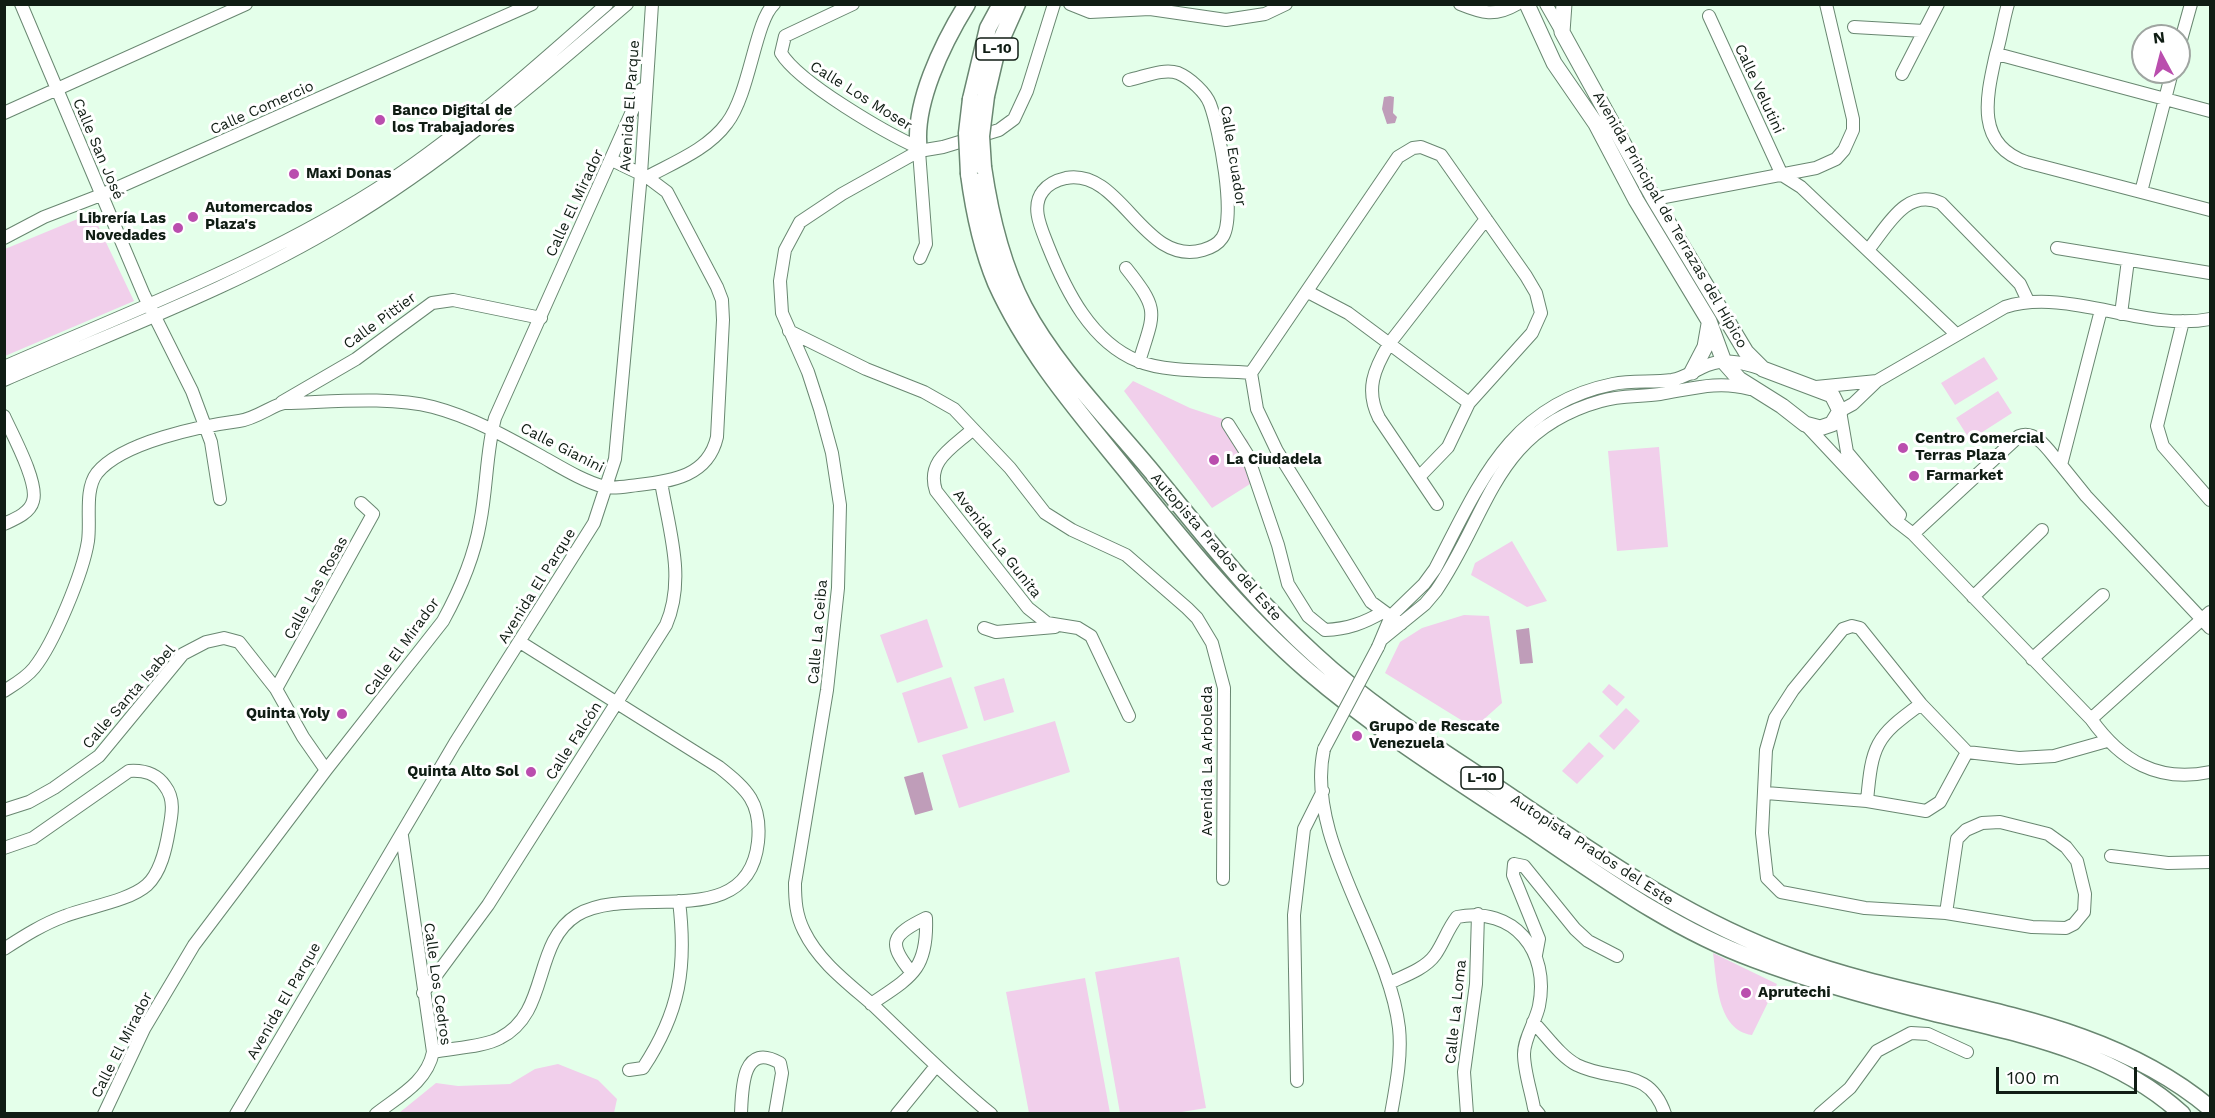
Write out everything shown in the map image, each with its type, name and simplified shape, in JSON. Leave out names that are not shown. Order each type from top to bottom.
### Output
[{"type":"highway","points":[[919,149],[918,124],[927,93],[943,48],[967,4]]},
{"type":"highway","points":[[988,28],[992,4]]},
{"type":"highway","name":"Autopista Prados del Este","points":[[1000,4],[988,28],[970,99],[967,133],[998,242],[1012,280],[1034,325],[1076,381],[1232,570],[1283,625],[1360,693],[1585,848],[1712,924],[1794,958],[1835,972],[2022,1019],[2120,1051],[2164,1075],[2211,1108]]},
{"type":"highway","name":"Autopista Prados del Este","points":[[1017,4],[997,49],[986,96],[976,170],[978,233],[990,269],[1015,321],[1041,362],[1132,478],[1221,585],[1262,628],[1336,694],[1412,749],[1634,899],[1709,941],[1833,987],[2070,1048],[2141,1082],[2182,1113]]},
{"type":"main road","name":"Avenida Principal de Terrazas del Hípico","points":[[1527,4],[1554,63],[1596,124],[1636,200],[1709,321],[1724,362],[1739,379],[1782,406],[1805,424]]},
{"type":"main road","points":[[1562,32],[1564,4]]},
{"type":"main road","name":"Avenida Principal de Terrazas del Hípico","points":[[1562,32],[1654,199],[1732,330],[1763,369]]},
{"type":"main road","points":[[1692,372],[1705,347],[1709,321]]},
{"type":"main road","points":[[1763,369],[1832,395],[1840,411],[1836,421],[1827,427],[1813,427],[1805,424]]},
{"type":"street","name":"Calle San José","points":[[21,4],[100,195],[192,391],[211,442],[220,499]]},
{"type":"street","points":[[4,113],[246,4]]},
{"type":"street","name":"Calle Comercio","points":[[4,238],[44,217],[100,195],[532,4]]},
{"type":"street","points":[[4,380],[264,252],[391,180],[482,112],[607,4]]},
{"type":"street","points":[[4,367],[244,276],[341,224],[473,134],[627,4]]},
{"type":"street","name":"Avenida El Parque","points":[[236,1113],[402,836],[454,743],[594,524],[615,459],[644,175],[646,80],[652,4]]},
{"type":"street","points":[[644,175],[696,151],[726,125],[747,82],[764,18],[774,4]]},
{"type":"street","name":"Calle Los Moser","points":[[853,4],[785,36],[781,53],[786,63],[810,83],[919,149]]},
{"type":"street","name":"Calle La Ceiba","points":[[991,1113],[953,1084],[871,1004],[849,986],[805,933],[795,907],[795,883],[827,690],[838,588],[840,505],[832,453],[820,409],[808,372],[782,313],[780,281],[785,250],[800,222],[842,194],[919,149],[943,147],[999,130],[1014,119],[1027,91],[1054,4]]},
{"type":"street","points":[[1070,4],[1090,12],[1150,7],[1226,20],[1265,14],[1286,4]]},
{"type":"street","points":[[1460,4],[1483,14],[1496,14],[1517,4]]},
{"type":"street","name":"Avenida Principal de Terrazas del Hípico","points":[[1546,4],[1562,32]]},
{"type":"street","points":[[1654,199],[1816,168],[1836,159],[1845,150],[1853,130],[1853,119],[1826,4]]},
{"type":"street","points":[[1902,74],[1938,4]]},
{"type":"street","points":[[2008,4],[1985,104],[1990,127],[2002,146],[2026,162],[2211,210]]},
{"type":"street","points":[[2185,24],[2191,4]]},
{"type":"street","name":"Calle Velutini","points":[[1709,16],[1782,175]]},
{"type":"street","points":[[1854,27],[1924,32]]},
{"type":"street","points":[[1997,54],[2211,111]]},
{"type":"street","name":"Calle Ecuador","points":[[1129,80],[1162,72],[1178,73],[1194,83],[1210,102],[1219,144],[1228,211],[1227,226],[1222,238],[1210,248],[1192,253],[1174,249],[1153,236],[1106,190],[1087,179],[1076,177],[1056,180],[1042,192],[1037,210],[1053,259],[1094,331],[1139,362],[1251,373]]},
{"type":"street","name":"Calle El Mirador","points":[[104,1113],[144,1029],[194,945],[326,770],[438,628],[454,602],[478,533],[492,429],[646,80]]},
{"type":"street","points":[[2141,192],[2169,84]]},
{"type":"street","points":[[1401,624],[1371,602],[1273,443],[1257,409],[1251,373],[1398,157],[1413,148],[1430,150],[1441,155],[1536,293],[1541,313],[1532,333],[1469,403],[1448,447],[1420,476]]},
{"type":"street","points":[[919,149],[926,244],[920,258]]},
{"type":"street","name":"Calle Gianini","points":[[282,402],[414,403],[452,413],[492,429],[572,473],[607,488],[661,483],[698,470],[714,450],[717,437],[722,300],[674,201],[667,192],[644,175],[612,160]]},
{"type":"street","points":[[1782,175],[1801,187],[1956,334]]},
{"type":"street","points":[[1868,250],[1909,202],[1924,197],[1932,199],[1941,203],[2019,284],[2028,301]]},
{"type":"street","points":[[1437,504],[1372,406],[1371,380],[1377,363],[1389,344],[1486,219]]},
{"type":"street","points":[[2057,248],[2211,273]]},
{"type":"street","points":[[2121,314],[2128,260]]},
{"type":"street","points":[[1126,268],[1152,308],[1153,319],[1139,362]]},
{"type":"street","points":[[1308,292],[1348,313],[1469,403]]},
{"type":"street","name":"Calle Pittier","points":[[282,402],[356,359],[432,303],[453,300],[541,318]]},
{"type":"street","points":[[1911,533],[1901,515],[1847,452],[1840,411],[1853,404],[1877,381],[2005,308],[2028,301],[2183,321],[2211,319]]},
{"type":"street","points":[[2061,465],[2101,310]]},
{"type":"street","points":[[2183,321],[2157,426],[2163,446],[2211,500]]},
{"type":"street","name":"Avenida La Arboleda","points":[[789,331],[812,344],[938,399],[954,409],[1010,468],[1045,513],[1090,539],[1113,547],[1140,565],[1187,608],[1205,630],[1218,658],[1224,688],[1223,879]]},
{"type":"street","points":[[1228,424],[1247,454],[1278,545],[1288,584],[1308,616],[1325,630],[1344,630],[1387,614],[1424,584],[1435,569],[1494,458],[1532,420],[1560,403],[1595,389],[1615,384],[1669,380],[1712,363],[1736,361],[1763,369]]},
{"type":"street","points":[[1815,387],[1877,381]]},
{"type":"street","points":[[1380,643],[1425,604],[1446,577],[1506,464],[1531,437],[1550,423],[1587,405],[1624,397],[1719,383],[1760,393]]},
{"type":"street","points":[[4,691],[22,680],[34,668],[71,594],[85,557],[90,491],[97,473],[114,460],[152,441],[204,425],[247,420],[260,416],[282,402]]},
{"type":"street","points":[[4,416],[31,479],[34,495],[29,509],[4,524]]},
{"type":"street","points":[[1805,424],[1895,520],[1911,533],[2091,719],[2106,741],[2138,765],[2168,774],[2196,775],[2211,772]]},
{"type":"street","name":"Avenida La Gunita","points":[[972,430],[936,463],[933,482],[936,491],[1028,608],[1047,623],[1059,627],[1078,628],[1091,636],[1129,716]]},
{"type":"street","points":[[1911,533],[2019,436],[2026,434],[2033,436],[2086,496],[2208,620],[2091,719]]},
{"type":"street","name":"Calle Falcón","points":[[423,993],[488,906],[666,625],[673,608],[676,571],[661,483]]},
{"type":"street","name":"Calle Las Rosas","points":[[276,689],[373,514],[361,503]]},
{"type":"street","points":[[1973,597],[2042,530]]},
{"type":"street","points":[[2032,659],[2103,595]]},
{"type":"street","points":[[1019,630],[1028,608]]},
{"type":"street","points":[[1387,614],[1380,643],[1324,749],[1323,791],[1324,807],[1334,841],[1389,983],[1400,1043],[1391,1113]]},
{"type":"street","points":[[1946,913],[1958,839],[1966,830],[1982,823],[2000,822],[2048,834],[2066,847],[2077,861],[2085,894],[2084,912],[2074,924],[2066,928],[2032,927],[1946,913],[1865,908],[1781,892],[1767,878],[1762,833],[1766,793],[1766,750],[1775,718],[1793,690],[1843,629],[1852,626],[1860,628],[1921,704],[1967,752],[2019,758],[2054,756],[2106,741]]},
{"type":"street","points":[[984,628],[996,632],[1059,627]]},
{"type":"street","name":"Calle Santa Isabel","points":[[4,810],[29,802],[54,788],[99,756],[183,654],[206,642],[224,638],[239,642],[276,689],[303,737],[326,770]]},
{"type":"street","points":[[433,1052],[498,1040],[515,1029],[525,1017],[535,997],[555,938],[566,924],[579,914],[614,905],[679,901],[724,893],[742,883],[756,856],[758,821],[755,804],[746,789],[719,767],[618,701],[520,642]]},
{"type":"street","points":[[1867,801],[1870,773],[1878,741],[1897,721],[1921,704]]},
{"type":"street","points":[[1766,793],[1867,801],[1926,811],[1940,802],[1967,752]]},
{"type":"street","points":[[4,848],[33,838],[129,771],[138,770],[153,774],[163,783],[171,796],[172,813],[166,843],[159,867],[147,885],[46,924],[4,949]]},
{"type":"street","points":[[1297,1082],[1294,915],[1304,829],[1323,791]]},
{"type":"street","name":"Calle Los Cedros","points":[[376,1113],[417,1083],[427,1068],[433,1052],[402,836]]},
{"type":"street","points":[[2111,856],[2168,864],[2211,862]]},
{"type":"street","points":[[1536,956],[1539,939],[1513,875],[1514,864],[1524,866],[1588,941],[1617,956]]},
{"type":"street","points":[[629,1070],[643,1068],[662,1039],[673,1011],[682,974],[683,948],[679,901]]},
{"type":"street","points":[[1389,983],[1414,971],[1434,956],[1446,931],[1457,917],[1478,914],[1501,918],[1529,944],[1539,964],[1539,1005],[1524,1053],[1534,1108],[1539,1113]]},
{"type":"street","name":"Calle La Loma","points":[[1467,1113],[1464,1072],[1476,984],[1478,914]]},
{"type":"street","points":[[871,1004],[912,974]]},
{"type":"street","points":[[1533,1022],[1574,1064],[1635,1080],[1652,1088],[1665,1113]]},
{"type":"street","points":[[1820,1113],[1850,1088],[1877,1051],[1911,1033],[1928,1034],[1967,1052]]},
{"type":"street","points":[[741,1113],[744,1075],[750,1064],[759,1057],[771,1058],[780,1063],[782,1073],[775,1113]]},
{"type":"street","points":[[897,1113],[936,1066]]},
{"type":"shaded area","points":[[1384,97],[1394,97],[1393,113],[1397,117],[1395,123],[1387,124],[1382,109]]},
{"type":"shaded area","points":[[92,213],[134,301],[5,356],[5,249]]},
{"type":"shaded area","points":[[1984,357],[1998,379],[1955,405],[1941,383]]},
{"type":"shaded area","name":"La Ciudadela","points":[[1133,381],[1190,408],[1232,422],[1248,441],[1258,479],[1212,508],[1124,391]]},
{"type":"shaded area","points":[[1998,391],[2012,413],[1970,440],[1956,418]]},
{"type":"shaded area","points":[[1659,447],[1668,547],[1617,551],[1608,451]]},
{"type":"shaded area","points":[[1512,541],[1547,601],[1527,607],[1471,575],[1475,563]]},
{"type":"shaded area","points":[[1464,615],[1489,616],[1502,703],[1474,728],[1385,673],[1400,642],[1422,628]]},
{"type":"shaded area","points":[[927,619],[943,667],[897,683],[880,635]]},
{"type":"shaded area","points":[[1529,628],[1533,663],[1520,664],[1516,630]]},
{"type":"shaded area","points":[[951,677],[968,728],[918,743],[902,693]]},
{"type":"shaded area","points":[[1004,678],[1014,712],[984,721],[974,687]]},
{"type":"shaded area","points":[[1609,684],[1625,697],[1617,706],[1602,692]]},
{"type":"shaded area","points":[[1626,708],[1640,721],[1614,750],[1599,736]]},
{"type":"shaded area","points":[[1055,721],[1070,772],[959,808],[942,755]]},
{"type":"shaded area","points":[[1589,742],[1604,756],[1577,784],[1562,771]]},
{"type":"shaded area","points":[[923,772],[933,810],[915,815],[904,777]]},
{"type":"shaded area","name":"Aprutechi","points":[[1713,953],[1777,984],[1752,1035],[1740,1031],[1725,1014],[1718,990]]},
{"type":"shaded area","points":[[1179,957],[1206,1108],[1176,1113],[1120,1113],[1095,972]]},
{"type":"shaded area","points":[[1085,978],[1110,1113],[1029,1113],[1006,992]]},
{"type":"shaded area","points":[[558,1064],[598,1080],[617,1099],[614,1113],[399,1113],[436,1083],[458,1086],[510,1084],[535,1069]]},
{"type":"place","name":"Banco Digital de los Trabajadores","points":[[380,120]]},
{"type":"place","name":"Maxi Donas","points":[[294,174]]},
{"type":"place","name":"Automercados Plaza's","points":[[193,217]]},
{"type":"place","name":"Librería Las Novedades","points":[[178,228]]},
{"type":"place","name":"Centro Comercial Terras Plaza","points":[[1903,448]]},
{"type":"place","name":"La Ciudadela","points":[[1214,460]]},
{"type":"place","name":"Farmarket","points":[[1914,476]]},
{"type":"place","name":"Quinta Yoly","points":[[342,714]]},
{"type":"place","name":"Grupo de Rescate Venezuela","points":[[1357,736]]},
{"type":"place","name":"Quinta Alto Sol","points":[[531,772]]},
{"type":"place","name":"Aprutechi","points":[[1746,993]]}]
